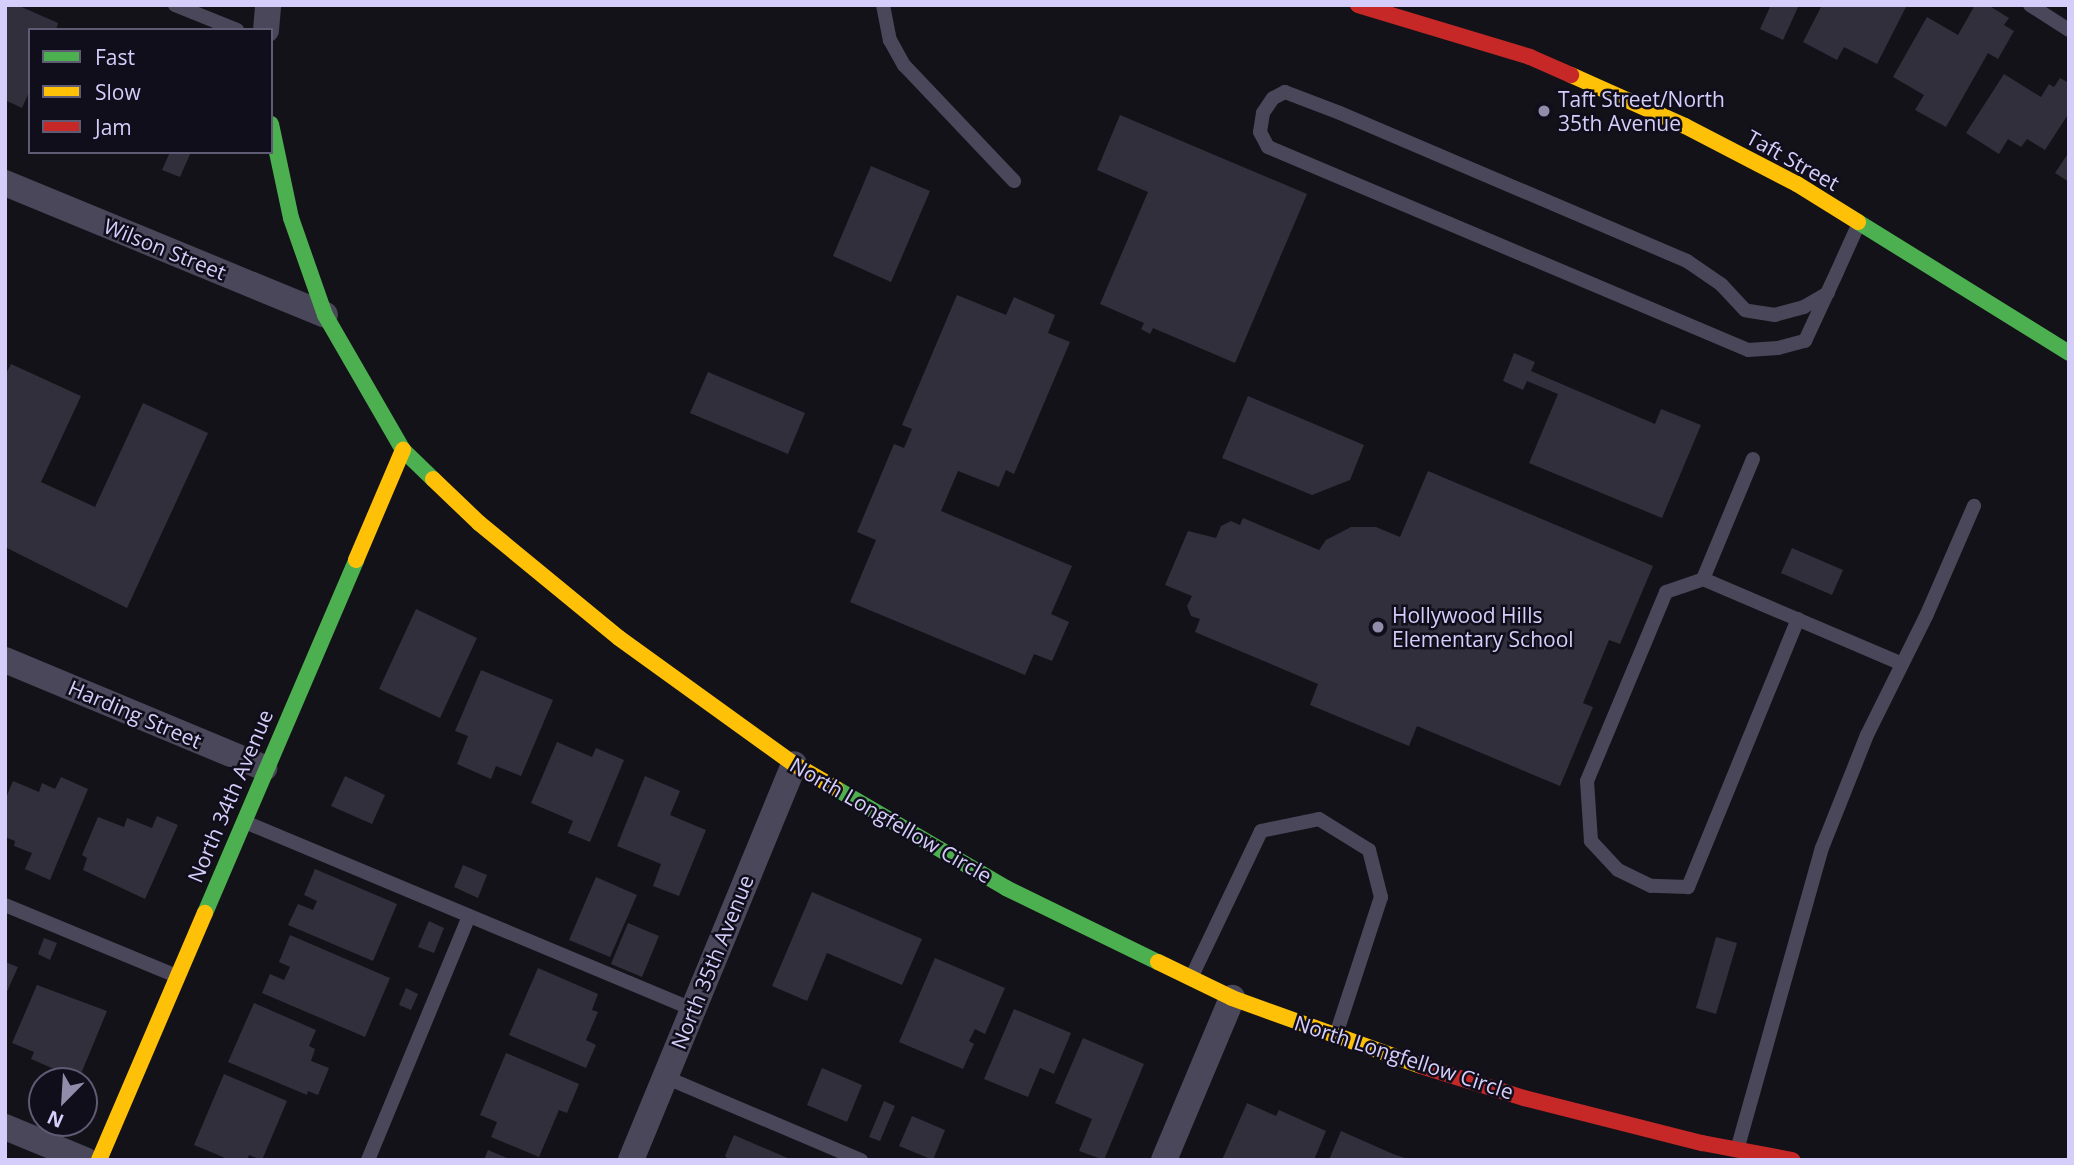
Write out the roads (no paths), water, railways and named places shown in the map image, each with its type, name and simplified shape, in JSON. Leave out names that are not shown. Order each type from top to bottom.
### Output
[{"type":"street","points":[[266,28],[268,5]]},
{"type":"street","name":"Taft Street","points":[[1358,5],[1530,57],[1685,126],[1797,184],[2069,353]]},
{"type":"street","name":"North Longfellow Circle","points":[[273,133],[291,218],[325,315],[403,450],[479,523],[619,638],[794,764],[1006,888],[1232,998],[1335,1037],[1699,1151],[1737,1150],[1792,1160]]},
{"type":"street","name":"Wilson Street","points":[[5,183],[325,315]]},
{"type":"street","name":"North 34th Avenue","points":[[99,1160],[264,768],[403,450]]},
{"type":"street","name":"Harding Street","points":[[5,660],[264,768]]},
{"type":"street","name":"North 35th Avenue","points":[[631,1160],[794,764]]},
{"type":"street","points":[[1164,1160],[1232,998]]},
{"type":"street","points":[[5,1127],[85,1160]]},
{"type":"lane","points":[[175,5],[232,28]]},
{"type":"lane","points":[[883,5],[890,40],[904,65],[1014,181]]},
{"type":"lane","points":[[2030,5],[2069,30]]},
{"type":"lane","points":[[1828,293],[1804,307],[1775,315],[1745,310],[1722,285],[1687,261],[1340,113],[1285,92],[1273,98],[1263,113],[1260,132],[1268,147],[1748,349],[1778,348],[1805,341],[1828,293],[1860,222]]},
{"type":"lane","points":[[1703,579],[1752,459]]},
{"type":"lane","points":[[1737,1150],[1822,848],[1867,735],[1974,506]]},
{"type":"lane","points":[[1798,620],[1688,887],[1651,886],[1618,870],[1591,841],[1587,781],[1666,592],[1703,579],[1902,664]]},
{"type":"lane","points":[[1191,978],[1261,831],[1319,818],[1369,850],[1381,897],[1335,1037]]},
{"type":"lane","points":[[242,821],[693,1009]]},
{"type":"lane","points":[[5,905],[176,976]]},
{"type":"lane","points":[[368,1160],[469,916]]},
{"type":"lane","points":[[665,1077],[861,1160]]},
{"type":"place","name":"Taft Street/North 35th Avenue","points":[[1544,111]]},
{"type":"place","name":"Hollywood Hills Elementary School","points":[[1378,627]]}]
